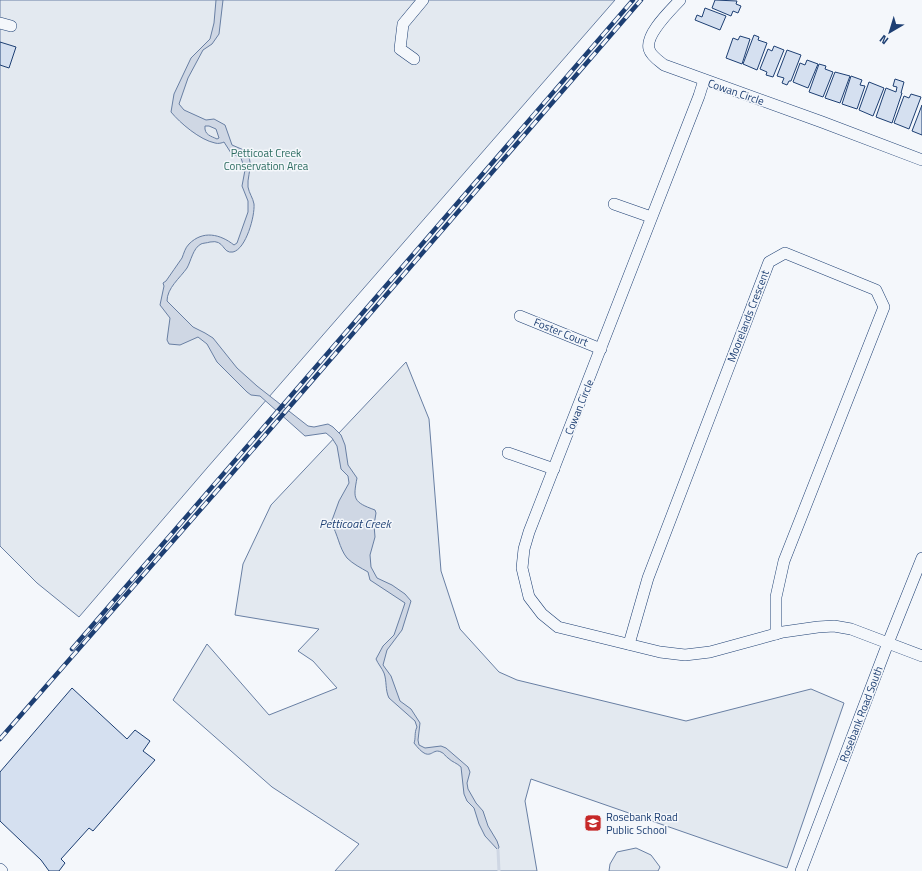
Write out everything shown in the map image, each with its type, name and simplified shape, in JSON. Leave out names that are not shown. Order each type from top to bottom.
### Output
[{"type":"street","points":[[414,59],[400,49],[403,24],[423,0]]},
{"type":"street","points":[[680,0],[653,33],[650,42],[650,49],[658,61],[664,65],[704,80]]},
{"type":"street","points":[[0,23],[11,26]]},
{"type":"street","name":"Cowan Circle","points":[[922,160],[822,122],[704,80],[602,349],[529,532],[524,549],[522,568],[529,597],[542,614],[558,627],[660,652],[685,655],[710,652],[776,634],[834,626],[851,629],[922,656]]},
{"type":"street","points":[[614,204],[652,217]]},
{"type":"street","name":"Moorelands Crescent","points":[[629,644],[648,578],[769,262],[785,253],[876,290],[884,307],[784,561],[776,597],[776,634]]},
{"type":"street","name":"Foster Court","points":[[520,316],[602,349]]},
{"type":"street","points":[[508,453],[554,469]]},
{"type":"street","name":"Rosebank Road South","points":[[800,871],[922,558]]},
{"type":"green space","name":"Petticoat Creek Conservation Area","points":[[0,0],[615,0],[79,617],[37,583],[0,546]]},
{"type":"green space","points":[[406,362],[429,419],[441,571],[460,629],[499,672],[517,680],[686,721],[811,689],[844,703],[787,868],[531,779],[525,801],[537,871],[335,871],[359,844],[272,787],[173,700],[207,644],[269,715],[337,688],[313,661],[298,651],[319,629],[235,615],[243,564],[271,505]]},
{"type":"green space","points":[[636,848],[651,855],[660,867],[658,871],[609,871],[610,864],[617,852]]},
{"type":"water","name":"Petticoat Creek","points":[[216,0],[223,0],[219,34],[212,44],[203,50],[188,78],[179,104],[184,110],[206,120],[214,119],[225,125],[232,145],[246,151],[250,162],[248,187],[254,204],[253,216],[246,239],[238,250],[229,252],[221,244],[215,242],[203,243],[198,246],[187,268],[171,287],[167,301],[193,327],[213,338],[237,368],[257,386],[308,426],[314,427],[328,424],[341,435],[345,445],[348,465],[357,478],[355,491],[356,499],[362,505],[375,510],[376,513],[374,525],[375,537],[370,555],[371,567],[377,578],[392,585],[405,594],[411,601],[402,630],[387,650],[383,665],[391,676],[400,701],[411,709],[420,723],[418,740],[419,745],[425,748],[441,746],[446,748],[468,767],[470,772],[467,783],[468,789],[476,803],[483,811],[488,826],[497,841],[499,847],[498,850],[485,836],[474,808],[467,801],[464,794],[461,767],[441,752],[438,751],[430,754],[424,753],[414,743],[417,727],[415,721],[389,698],[384,673],[376,659],[383,646],[394,635],[405,603],[370,580],[368,572],[349,560],[342,550],[331,523],[339,501],[349,483],[348,476],[341,469],[337,446],[332,438],[326,433],[305,436],[260,396],[251,395],[247,392],[217,362],[207,344],[198,337],[180,345],[169,344],[167,340],[170,318],[160,305],[164,286],[163,283],[180,261],[188,246],[194,240],[206,235],[212,235],[223,238],[234,245],[237,243],[248,212],[248,201],[242,186],[245,170],[241,158],[231,153],[224,142],[215,143],[197,135],[185,126],[171,112],[174,94],[191,58],[210,39],[214,23]],"holes":[[[205,126],[216,129],[219,138],[217,139],[207,133]]]},
{"type":"building","points":[[715,0],[737,1],[736,4],[741,6],[738,13],[733,11],[731,16],[712,8]]},
{"type":"building","points":[[705,8],[726,16],[720,30],[695,20],[697,15],[702,17]]},
{"type":"building","points":[[754,35],[759,37],[758,40],[767,43],[757,70],[743,64]]},
{"type":"building","points":[[740,36],[750,39],[742,64],[726,58],[733,38],[738,40]]},
{"type":"building","points":[[0,42],[16,47],[9,68],[0,65]]},
{"type":"building","points":[[774,46],[784,50],[773,77],[766,75],[767,72],[760,69],[768,49],[772,51]]},
{"type":"building","points":[[787,50],[801,55],[791,81],[789,81],[787,85],[782,83],[784,78],[777,76]]},
{"type":"building","points":[[807,60],[818,64],[808,88],[793,82],[800,63],[805,65]]},
{"type":"building","points":[[819,64],[826,66],[825,69],[833,72],[823,97],[809,92]]},
{"type":"building","points":[[835,72],[850,76],[840,103],[825,98]]},
{"type":"building","points":[[851,76],[862,80],[860,85],[865,86],[857,109],[842,104]]},
{"type":"building","points":[[895,79],[904,82],[892,123],[876,117],[886,88],[896,92],[897,87],[893,86]]},
{"type":"building","points":[[869,82],[884,88],[873,116],[859,110]]},
{"type":"building","points":[[911,94],[921,97],[909,129],[894,123],[904,96],[909,98]]},
{"type":"building","points":[[922,105],[922,135],[912,131]]},
{"type":"building","points":[[72,688],[127,739],[135,730],[150,741],[143,751],[155,760],[93,831],[89,828],[61,859],[65,863],[59,871],[49,871],[41,860],[0,821],[0,772]]},
{"type":"waterway","name":"Petticoat Creek","points":[[498,850],[499,871]]},
{"type":"railway","points":[[72,649],[633,0]]},
{"type":"railway","points":[[0,739],[222,485],[641,0]]},
{"type":"place","name":"Rosebank Road Public School","points":[[593,823]]}]
